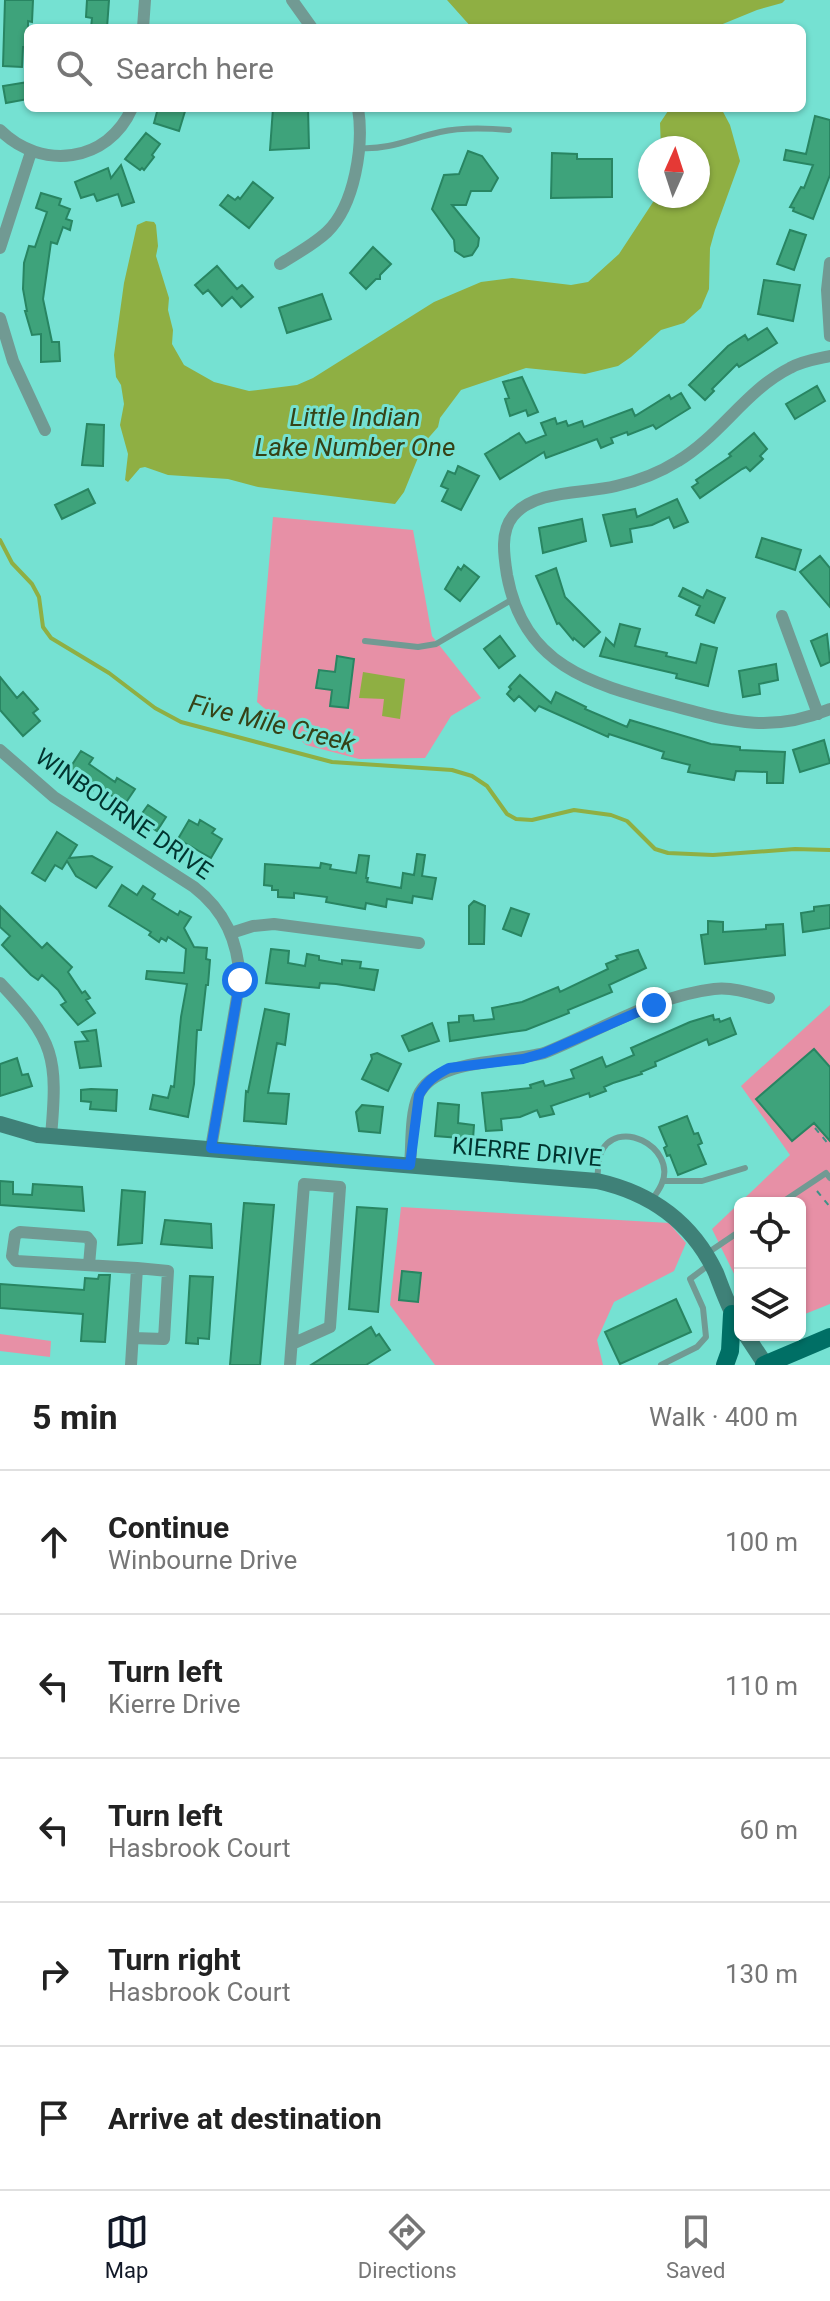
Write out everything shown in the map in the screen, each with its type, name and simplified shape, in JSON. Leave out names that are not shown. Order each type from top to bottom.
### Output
[{"type":"main road","points":[[725,1365],[734,1330]]},
{"type":"main road","points":[[765,1365],[830,1337]]},
{"type":"street","points":[[143,24],[145,0]]},
{"type":"street","points":[[292,0],[309,24]]},
{"type":"street","points":[[0,130],[31,152],[66,156],[90,150],[112,136],[123,126],[130,112]]},
{"type":"street","points":[[280,264],[329,230],[341,214],[360,148],[358,112]]},
{"type":"street","points":[[0,248],[31,152]]},
{"type":"street","points":[[830,263],[827,290],[830,336]]},
{"type":"street","points":[[0,318],[13,361],[45,430]]},
{"type":"street","points":[[782,616],[824,712],[770,725],[737,723],[596,684],[553,658],[530,632],[513,599],[506,565],[505,536],[510,521],[522,508],[554,496],[637,481],[662,470],[703,444],[761,389],[786,370],[830,356]]},
{"type":"street","name":"WINBOURNE DRIVE","points":[[0,750],[54,797],[206,897],[231,933],[239,956],[240,980],[211,1148]]},
{"type":"street","points":[[231,933],[274,924],[419,943]]},
{"type":"street","points":[[0,983],[31,1016],[46,1042],[54,1073],[51,1136]]},
{"type":"street","points":[[410,1165],[419,1095],[431,1079],[449,1068],[523,1059],[544,1053],[654,1005],[689,994],[726,989],[769,998]]},
{"type":"street","name":"KIERRE DRIVE","points":[[0,1124],[15,1130],[51,1136],[597,1181],[621,1186],[652,1200],[688,1229],[708,1258],[734,1316]]},
{"type":"street","points":[[290,1365],[304,1184],[340,1187],[330,1327],[292,1344]]},
{"type":"street","points":[[89,1265],[91,1242],[87,1237],[20,1232],[15,1235],[12,1256],[16,1261],[168,1271],[164,1339],[133,1338]]},
{"type":"street","points":[[131,1365],[137,1268]]},
{"type":"street","points":[[750,1341],[765,1365]]},
{"type":"lane","points":[[360,148],[396,146],[459,129],[509,130]]},
{"type":"lane","points":[[365,641],[418,647],[436,644],[513,599]]},
{"type":"lane","points":[[597,1181],[600,1156],[606,1147],[615,1139],[637,1136],[649,1142],[663,1167],[663,1181],[652,1200]]},
{"type":"lane","points":[[663,1181],[702,1181],[745,1168]]},
{"type":"lane","points":[[790,1197],[826,1173],[830,1178]]},
{"type":"lane","points":[[661,1365],[697,1347],[706,1337],[703,1308],[690,1279],[708,1258],[734,1236]]},
{"type":"path","points":[[815,1128],[830,1146]]},
{"type":"path","points":[[817,1191],[830,1207]]},
{"type":"shaded area","points":[[273,517],[413,530],[432,636],[481,698],[451,716],[425,758],[359,759],[306,745],[257,702]]},
{"type":"shaded area","points":[[830,1005],[830,1304],[806,1314],[806,1197],[746,1197],[790,1155],[741,1086]]},
{"type":"shaded area","points":[[401,1207],[669,1223],[686,1243],[674,1271],[614,1302],[597,1340],[603,1365],[435,1365],[390,1305]]},
{"type":"shaded area","points":[[734,1208],[734,1274],[712,1229]]},
{"type":"shaded area","points":[[0,1334],[51,1341],[50,1357],[0,1351]]},
{"type":"water","points":[[447,0],[785,0],[723,24],[468,24]]},
{"type":"water","name":"Little Indian Lake Number One","points":[[667,112],[723,112],[740,161],[710,248],[709,289],[701,308],[684,323],[661,330],[618,366],[585,374],[526,368],[461,390],[424,443],[404,492],[395,504],[258,487],[228,479],[168,475],[145,467],[140,468],[128,482],[125,480],[128,454],[120,425],[124,404],[121,385],[116,377],[114,355],[124,283],[137,225],[146,221],[156,225],[156,256],[169,298],[172,344],[184,365],[214,382],[249,391],[297,385],[434,302],[481,282],[512,278],[571,285],[588,282],[619,254],[649,208],[710,208],[710,136],[661,136],[660,123]]},
{"type":"water","points":[[363,672],[405,679],[400,719],[382,716],[384,699],[359,698]]},
{"type":"building","points":[[5,0],[33,0],[32,22],[24,24],[22,67],[3,66]]},
{"type":"building","points":[[87,0],[109,0],[107,24],[91,24],[92,18],[86,17]]},
{"type":"building","points":[[24,83],[24,100],[6,103],[3,86]]},
{"type":"building","points":[[157,112],[185,112],[179,131],[154,123]]},
{"type":"building","points":[[273,112],[308,112],[309,148],[270,150]]},
{"type":"building","points":[[815,116],[830,120],[830,175],[813,219],[790,207],[801,187],[804,188],[813,165],[784,160],[786,150],[806,154]]},
{"type":"building","points":[[146,133],[160,144],[144,170],[140,170],[125,159]]},
{"type":"building","points":[[468,151],[482,156],[498,178],[491,191],[471,191],[466,205],[452,205],[479,238],[472,255],[464,257],[455,251],[454,240],[432,209],[444,175],[459,174]]},
{"type":"building","points":[[552,153],[577,154],[577,159],[612,159],[612,197],[551,198]]},
{"type":"building","points":[[121,165],[134,202],[122,206],[118,194],[97,201],[94,194],[81,198],[75,182],[108,168],[111,178]]},
{"type":"building","points":[[253,182],[273,198],[249,228],[220,205],[228,195],[235,200],[240,199]]},
{"type":"building","points":[[41,193],[61,199],[59,205],[70,209],[66,219],[72,221],[70,230],[63,227],[57,244],[51,242],[43,299],[52,342],[59,342],[60,361],[41,362],[41,334],[32,335],[25,311],[24,263],[29,246],[35,247],[47,212],[36,208]]},
{"type":"building","points":[[790,230],[806,235],[794,270],[777,264]]},
{"type":"building","points":[[373,247],[391,264],[380,279],[366,289],[350,273]]},
{"type":"building","points":[[217,266],[237,289],[242,285],[253,297],[241,307],[232,297],[222,306],[208,290],[203,294],[195,285]]},
{"type":"building","points":[[764,280],[800,285],[793,321],[758,314]]},
{"type":"building","points":[[322,294],[331,319],[287,333],[279,308]]},
{"type":"building","points":[[767,328],[777,343],[739,367],[737,364],[705,400],[689,385],[728,346],[745,335],[748,340]]},
{"type":"building","points":[[522,377],[538,412],[528,416],[526,410],[510,416],[505,399],[509,398],[503,382]]},
{"type":"building","points":[[817,386],[825,401],[795,419],[786,404]]},
{"type":"building","points":[[681,393],[690,408],[656,429],[653,425],[628,435],[627,432],[611,438],[613,443],[601,448],[597,439],[546,458],[544,452],[500,479],[485,454],[519,433],[526,443],[546,435],[541,423],[555,418],[557,424],[566,421],[568,426],[582,421],[584,427],[632,409],[635,416],[669,395],[671,399]]},
{"type":"building","points":[[87,424],[104,425],[103,466],[82,465]]},
{"type":"building","points":[[754,433],[767,449],[760,456],[763,459],[750,471],[746,467],[742,469],[700,498],[692,487],[698,483],[696,480],[731,456],[729,454]]},
{"type":"building","points":[[458,466],[479,476],[461,510],[442,501],[448,489],[441,486],[448,471],[455,474]]},
{"type":"building","points":[[88,489],[95,503],[62,519],[55,505]]},
{"type":"building","points":[[677,499],[688,522],[674,528],[669,517],[652,525],[630,529],[632,542],[611,546],[603,515],[635,509],[637,517]]},
{"type":"building","points":[[582,519],[586,541],[543,553],[539,528]]},
{"type":"building","points":[[762,538],[801,550],[795,570],[756,557]]},
{"type":"building","points":[[820,556],[830,568],[830,607],[800,572]]},
{"type":"building","points":[[464,565],[479,577],[460,601],[445,589],[458,567],[461,570]]},
{"type":"building","points":[[556,568],[565,597],[600,632],[584,647],[557,624],[536,576]]},
{"type":"building","points":[[683,588],[703,598],[707,590],[725,598],[714,623],[696,615],[700,606],[679,596]]},
{"type":"building","points":[[620,624],[640,629],[635,646],[667,653],[666,656],[696,663],[701,644],[717,648],[708,686],[676,678],[677,674],[600,656],[606,638],[614,646]]},
{"type":"building","points":[[827,634],[830,662],[821,666],[811,641]]},
{"type":"building","points":[[500,636],[515,656],[499,668],[484,649]]},
{"type":"building","points":[[337,656],[354,659],[348,708],[330,706],[332,690],[316,688],[319,670],[335,672]]},
{"type":"building","points":[[776,664],[778,680],[759,684],[760,694],[743,697],[739,671]]},
{"type":"building","points":[[520,675],[551,703],[556,692],[585,709],[627,727],[630,720],[711,744],[740,747],[740,750],[785,752],[783,783],[767,783],[767,772],[736,771],[734,780],[688,772],[690,765],[662,758],[664,752],[609,734],[608,737],[539,706],[535,711],[519,696],[514,701],[507,694]]},
{"type":"building","points":[[0,677],[17,698],[23,692],[38,709],[33,713],[40,721],[23,736],[0,710]]},
{"type":"building","points":[[824,740],[830,763],[800,772],[793,750]]},
{"type":"building","points":[[81,751],[93,758],[89,764],[115,782],[117,778],[135,789],[125,804],[96,786],[93,790],[87,788],[66,774]]},
{"type":"building","points":[[148,805],[166,817],[157,831],[138,819]]},
{"type":"building","points":[[189,820],[198,825],[200,820],[215,829],[212,833],[222,839],[211,858],[178,839]]},
{"type":"building","points":[[57,832],[77,845],[69,858],[92,856],[112,867],[96,888],[76,876],[67,861],[62,869],[55,865],[45,881],[32,873]]},
{"type":"building","points":[[417,854],[425,855],[422,876],[436,878],[432,899],[413,896],[412,903],[387,899],[386,907],[366,903],[365,909],[326,902],[327,897],[294,893],[294,898],[278,897],[278,890],[264,885],[265,864],[320,868],[321,863],[331,865],[330,869],[356,873],[359,855],[369,856],[367,882],[401,888],[403,873],[414,875]]},
{"type":"building","points":[[122,885],[137,895],[143,886],[155,894],[152,899],[178,915],[180,911],[191,917],[184,928],[194,947],[207,948],[206,959],[210,960],[208,985],[201,1030],[197,1030],[194,1084],[188,1117],[150,1109],[153,1095],[168,1098],[171,1086],[174,1087],[187,984],[146,979],[147,971],[184,973],[186,949],[168,937],[166,941],[161,938],[159,942],[149,935],[151,932],[109,906]]},
{"type":"building","points":[[474,901],[485,906],[484,944],[469,944],[469,906]]},
{"type":"building","points":[[830,905],[830,928],[803,932],[801,913]]},
{"type":"building","points":[[0,906],[42,948],[47,943],[72,967],[68,972],[82,993],[85,991],[90,998],[86,1000],[95,1013],[78,1025],[61,1005],[66,1002],[58,990],[42,975],[38,980],[31,975],[2,945],[10,936],[0,927]]},
{"type":"building","points":[[511,908],[529,914],[521,936],[503,929]]},
{"type":"building","points":[[708,921],[723,922],[723,932],[766,929],[766,925],[783,924],[785,955],[705,964],[701,935],[708,934]]},
{"type":"building","points":[[271,949],[289,951],[288,963],[305,966],[307,954],[319,956],[319,960],[342,964],[342,960],[361,962],[360,968],[378,970],[374,990],[336,984],[320,983],[319,988],[266,983]]},
{"type":"building","points":[[638,950],[646,968],[609,985],[612,992],[568,1010],[569,1013],[526,1030],[450,1041],[448,1023],[459,1022],[459,1016],[473,1015],[474,1021],[494,1019],[492,1008],[522,1002],[558,987],[560,992],[608,969],[606,964],[618,959],[616,956]]},
{"type":"building","points":[[265,1009],[289,1014],[285,1045],[277,1043],[268,1093],[289,1094],[286,1124],[244,1121],[246,1091]]},
{"type":"building","points":[[713,1015],[714,1020],[719,1019],[720,1022],[730,1018],[736,1034],[709,1045],[707,1039],[655,1062],[656,1066],[642,1074],[604,1087],[606,1091],[590,1097],[589,1093],[551,1106],[554,1114],[540,1117],[537,1110],[520,1117],[501,1119],[502,1130],[486,1131],[482,1093],[531,1088],[530,1085],[543,1081],[545,1086],[574,1078],[571,1070],[602,1057],[606,1067],[634,1055],[631,1048]]},
{"type":"building","points":[[432,1023],[439,1041],[409,1051],[402,1036]]},
{"type":"building","points":[[96,1030],[101,1066],[80,1068],[75,1042],[88,1041],[82,1032]]},
{"type":"building","points":[[814,1049],[830,1067],[830,1141],[814,1123],[792,1141],[756,1099]]},
{"type":"building","points":[[377,1053],[401,1064],[388,1091],[362,1079],[371,1055]]},
{"type":"building","points":[[17,1058],[22,1075],[28,1074],[32,1086],[0,1096],[0,1064]]},
{"type":"building","points":[[81,1090],[117,1090],[116,1111],[90,1109],[91,1102],[81,1101]]},
{"type":"building","points":[[438,1103],[459,1105],[458,1123],[474,1125],[473,1139],[435,1136]]},
{"type":"building","points":[[362,1105],[383,1107],[380,1133],[359,1131],[356,1112]]},
{"type":"building","points":[[687,1116],[694,1134],[698,1133],[702,1143],[698,1145],[706,1164],[678,1175],[670,1155],[667,1156],[664,1148],[667,1146],[659,1127]]},
{"type":"building","points":[[0,1181],[13,1182],[13,1194],[32,1195],[33,1184],[82,1187],[84,1211],[0,1205]]},
{"type":"building","points":[[122,1190],[145,1192],[142,1243],[118,1245]]},
{"type":"building","points":[[244,1203],[274,1205],[260,1365],[230,1365]]},
{"type":"building","points":[[357,1207],[387,1209],[378,1312],[349,1309]]},
{"type":"building","points":[[165,1220],[211,1224],[212,1248],[161,1244]]},
{"type":"building","points":[[402,1271],[421,1273],[418,1302],[399,1300]]},
{"type":"building","points":[[99,1275],[110,1275],[105,1342],[81,1341],[83,1314],[0,1308],[0,1284],[84,1290],[85,1278],[98,1279]]},
{"type":"building","points":[[190,1276],[213,1277],[209,1339],[198,1338],[198,1344],[186,1343]]},
{"type":"building","points":[[676,1299],[691,1332],[620,1364],[605,1332]]},
{"type":"building","points":[[371,1327],[390,1350],[366,1365],[311,1365]]},
{"type":"waterway","name":"Five Mile Creek","points":[[0,540],[12,563],[32,584],[39,597],[43,627],[51,638],[181,722],[332,762],[452,770],[472,776],[487,786],[507,814],[516,819],[532,820],[574,810],[611,815],[627,821],[655,849],[668,853],[713,855],[795,849],[830,850]]},
{"type":"route","points":[[240,980],[211,1148],[410,1165],[419,1095],[438,1074],[449,1068],[523,1059],[544,1053],[654,1005]]}]
